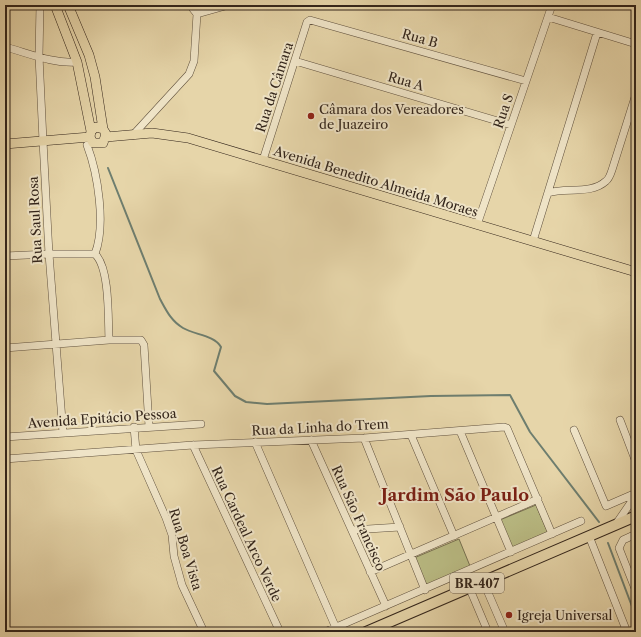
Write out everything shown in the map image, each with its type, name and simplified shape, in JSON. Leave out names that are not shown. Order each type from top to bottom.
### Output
[{"type":"highway","name":"BR-407","points":[[366,632],[636,516]]},
{"type":"main road","points":[[55,5],[77,62],[89,138],[93,143],[100,144],[105,141],[95,78],[89,55],[68,5]]},
{"type":"main road","points":[[89,138],[96,127],[104,133]]},
{"type":"main road","name":"Avenida Benedito Almeida Moraes","points":[[104,133],[133,135],[152,133],[178,135],[636,272]]},
{"type":"main road","points":[[5,144],[89,138]]},
{"type":"street","name":"Rua Saul Rosa","points":[[40,5],[39,56],[42,141],[63,433]]},
{"type":"street","points":[[190,5],[197,14]]},
{"type":"street","points":[[133,135],[189,74],[194,61],[197,14],[196,5]]},
{"type":"street","points":[[197,14],[229,5]]},
{"type":"street","name":"Rua S","points":[[478,225],[552,5]]},
{"type":"street","points":[[548,17],[636,44]]},
{"type":"street","name":"Rua B","points":[[307,22],[321,22],[526,81]]},
{"type":"street","name":"Rua da Câmara","points":[[263,160],[307,22]]},
{"type":"street","points":[[533,241],[597,33]]},
{"type":"street","points":[[5,47],[39,56],[69,62],[77,62]]},
{"type":"street","name":"Rua A","points":[[295,60],[511,125]]},
{"type":"street","points":[[548,193],[568,189],[580,190],[597,186],[607,181],[612,170],[636,94]]},
{"type":"street","points":[[89,138],[99,208],[101,235],[95,254]]},
{"type":"street","points":[[5,256],[95,254],[100,258],[106,279],[109,340]]},
{"type":"street","points":[[5,348],[138,339],[144,345],[149,426]]},
{"type":"street","points":[[620,420],[636,462]]},
{"type":"street","name":"Avenida Epitácio Pessoa","points":[[5,437],[149,426],[201,424]]},
{"type":"street","name":"Rua Boa Vista","points":[[134,427],[136,450],[166,518],[172,535],[174,556],[182,584],[204,632]]},
{"type":"street","name":"Rua da Linha do Trem","points":[[5,459],[192,445],[364,438],[506,427],[538,499]]},
{"type":"street","points":[[574,430],[606,506],[636,494]]},
{"type":"street","points":[[460,431],[511,552]]},
{"type":"street","points":[[411,435],[454,536]]},
{"type":"street","points":[[364,438],[425,590]]},
{"type":"street","name":"Rua São Francisco","points":[[311,440],[386,606]]},
{"type":"street","points":[[255,442],[336,628]]},
{"type":"street","name":"Rua Cardeal Arco Verde","points":[[192,445],[280,632]]},
{"type":"street","points":[[615,526],[636,494]]},
{"type":"street","points":[[370,572],[538,499],[552,534]]},
{"type":"street","points":[[325,632],[425,590],[581,521]]},
{"type":"street","points":[[352,530],[400,527]]},
{"type":"street","points":[[636,534],[621,542],[619,548],[632,571],[636,591]]},
{"type":"street","points":[[589,536],[627,632]]},
{"type":"street","points":[[483,581],[505,632]]},
{"type":"street","points":[[469,587],[488,632]]},
{"type":"green space","points":[[536,505],[548,533],[512,548],[500,520]]},
{"type":"green space","points":[[459,539],[470,566],[426,586],[414,558]]},
{"type":"waterway","points":[[108,168],[164,307],[172,319],[183,328],[218,343],[221,347],[214,371],[235,396],[246,402],[267,404],[431,396],[510,395],[530,432],[599,522]]},
{"type":"waterway","points":[[608,543],[636,617]]},
{"type":"place","name":"Câmara dos Vereadores de Juazeiro","points":[[311,116]]},
{"type":"place","name":"Igreja Universal","points":[[509,615]]},
{"type":"district","name":"Jardim São Paulo","points":[[455,495]]}]
